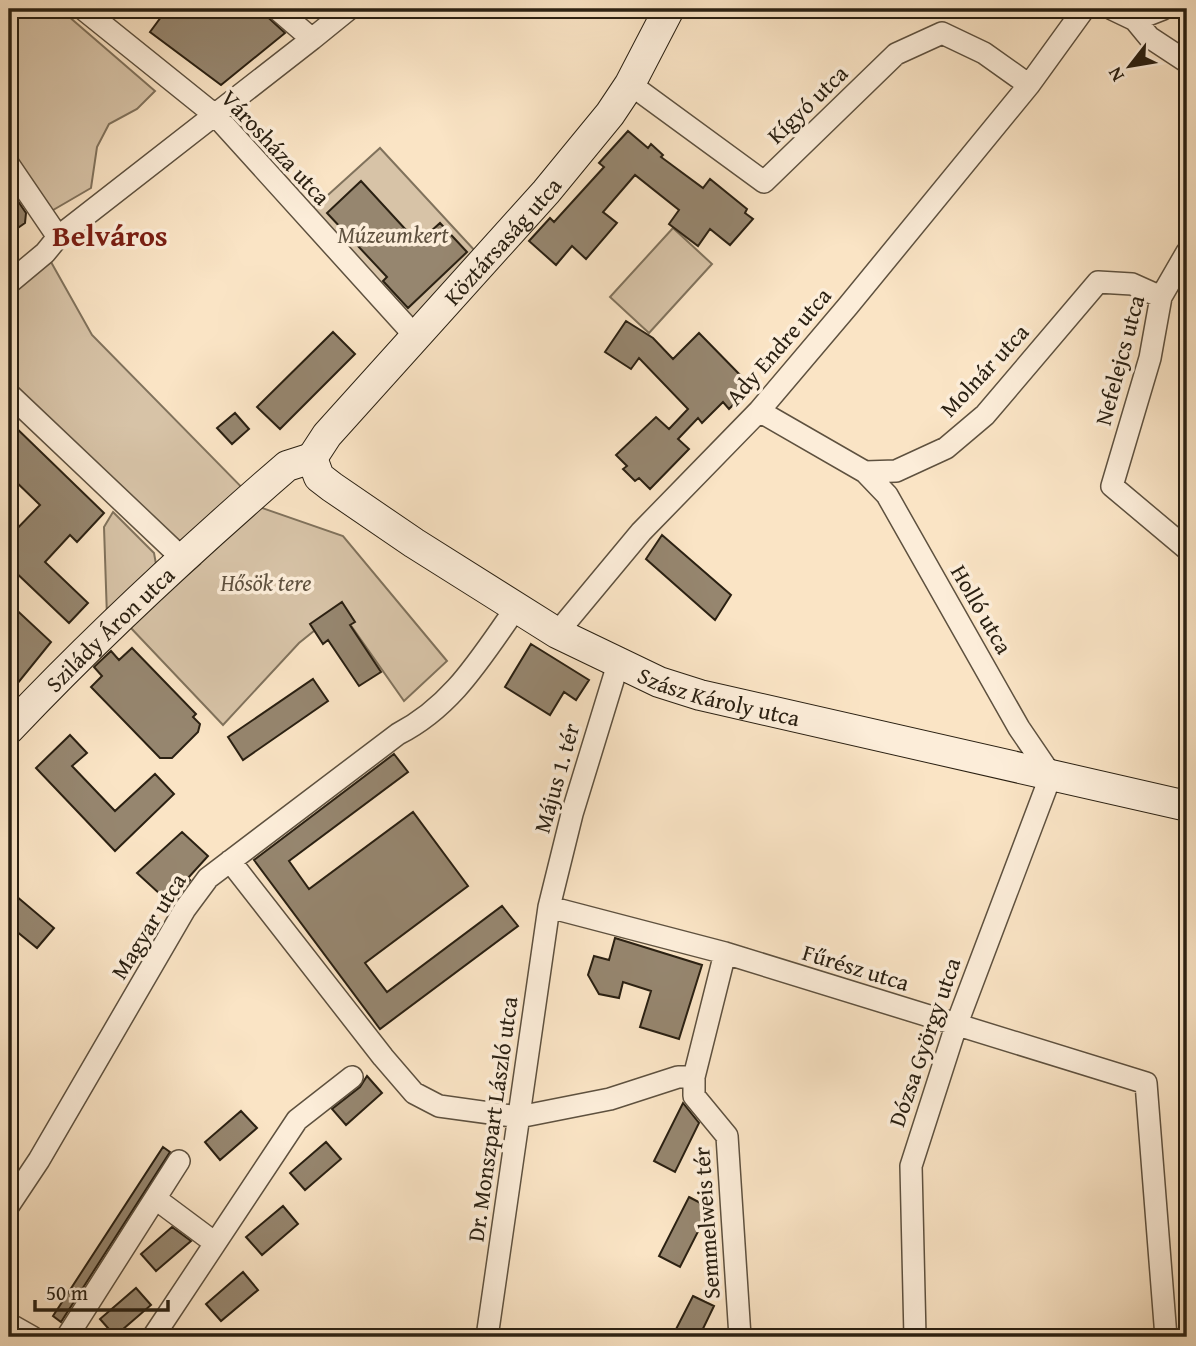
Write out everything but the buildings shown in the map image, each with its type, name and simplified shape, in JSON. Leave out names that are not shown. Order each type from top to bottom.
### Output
[{"type":"main road","name":"Köztársaság utca","points":[[312,458],[327,435],[546,192],[610,114],[631,84],[668,9]]},
{"type":"main road","points":[[183,559],[287,466],[312,458]]},
{"type":"main road","name":"Szász Károly utca","points":[[312,458],[319,477],[332,487],[556,633],[618,664],[699,695],[1187,806]]},
{"type":"main road","name":"Szilády Áron utca","points":[[9,729],[88,645],[183,559]]},
{"type":"street","name":"Városháza utca","points":[[83,9],[216,116],[416,337]]},
{"type":"street","points":[[277,9],[312,39]]},
{"type":"street","points":[[9,283],[45,253],[58,237],[216,116],[349,9]]},
{"type":"street","name":"Ady Endre utca","points":[[556,633],[641,532],[759,411],[1029,85],[1084,9]]},
{"type":"street","points":[[1112,9],[1135,20],[1149,37],[1187,62]]},
{"type":"street","points":[[1135,20],[1163,9]]},
{"type":"street","name":"Kígyó utca","points":[[631,84],[764,182],[896,54],[942,33],[984,53],[1029,85]]},
{"type":"street","points":[[9,164],[58,237]]},
{"type":"street","name":"Nefelejcs utca","points":[[1187,252],[1161,298],[1150,358],[1112,486],[1187,549]]},
{"type":"street","name":"Molnár utca","points":[[865,472],[896,471],[946,448],[985,415],[1098,282],[1132,284],[1161,298]]},
{"type":"street","points":[[9,394],[183,559]]},
{"type":"street","points":[[759,411],[865,472]]},
{"type":"street","name":"Holló utca","points":[[865,472],[887,495],[1019,728],[1051,775]]},
{"type":"street","name":"Magyar utca","points":[[9,1205],[39,1160],[185,909],[208,878],[398,734],[421,722],[458,689],[516,608]]},
{"type":"street","name":"Május 1. tér","points":[[549,907],[572,814],[618,664]]},
{"type":"street","name":"Dózsa György utca","points":[[915,1337],[911,1166],[956,1026],[1051,775]]},
{"type":"street","points":[[230,862],[383,1057],[414,1093],[439,1106],[519,1117],[610,1099],[678,1077],[694,1077],[725,953]]},
{"type":"street","name":"Fűrész utca","points":[[549,907],[725,953],[1146,1083],[1166,1337]]},
{"type":"street","name":"Dr. Monszpart László utca","points":[[486,1337],[549,907]]},
{"type":"street","points":[[153,1337],[297,1120],[352,1077]]},
{"type":"street","name":"Semmelweis tér","points":[[694,1077],[694,1096],[727,1136],[740,1337]]},
{"type":"street","points":[[67,1337],[179,1161]]},
{"type":"street","points":[[156,1199],[215,1243]]},
{"type":"street","points":[[9,1324],[32,1337]]},
{"type":"green space","points":[[9,9],[60,9],[155,91],[137,109],[109,124],[97,147],[91,188],[48,213],[9,154]]},
{"type":"green space","name":"Múzeumkert","points":[[380,148],[477,253],[411,324],[308,213]]},
{"type":"green space","points":[[673,228],[712,264],[649,333],[610,297]]},
{"type":"green space","name":"Hősök tere","points":[[51,262],[92,335],[262,508],[343,536],[447,661],[404,701],[340,610],[299,643],[223,725],[129,626],[200,564],[9,385],[9,289]]},
{"type":"green space","points":[[113,512],[154,553],[156,564],[107,617],[104,527]]},
{"type":"district","name":"Belváros","points":[[110,235]]}]
